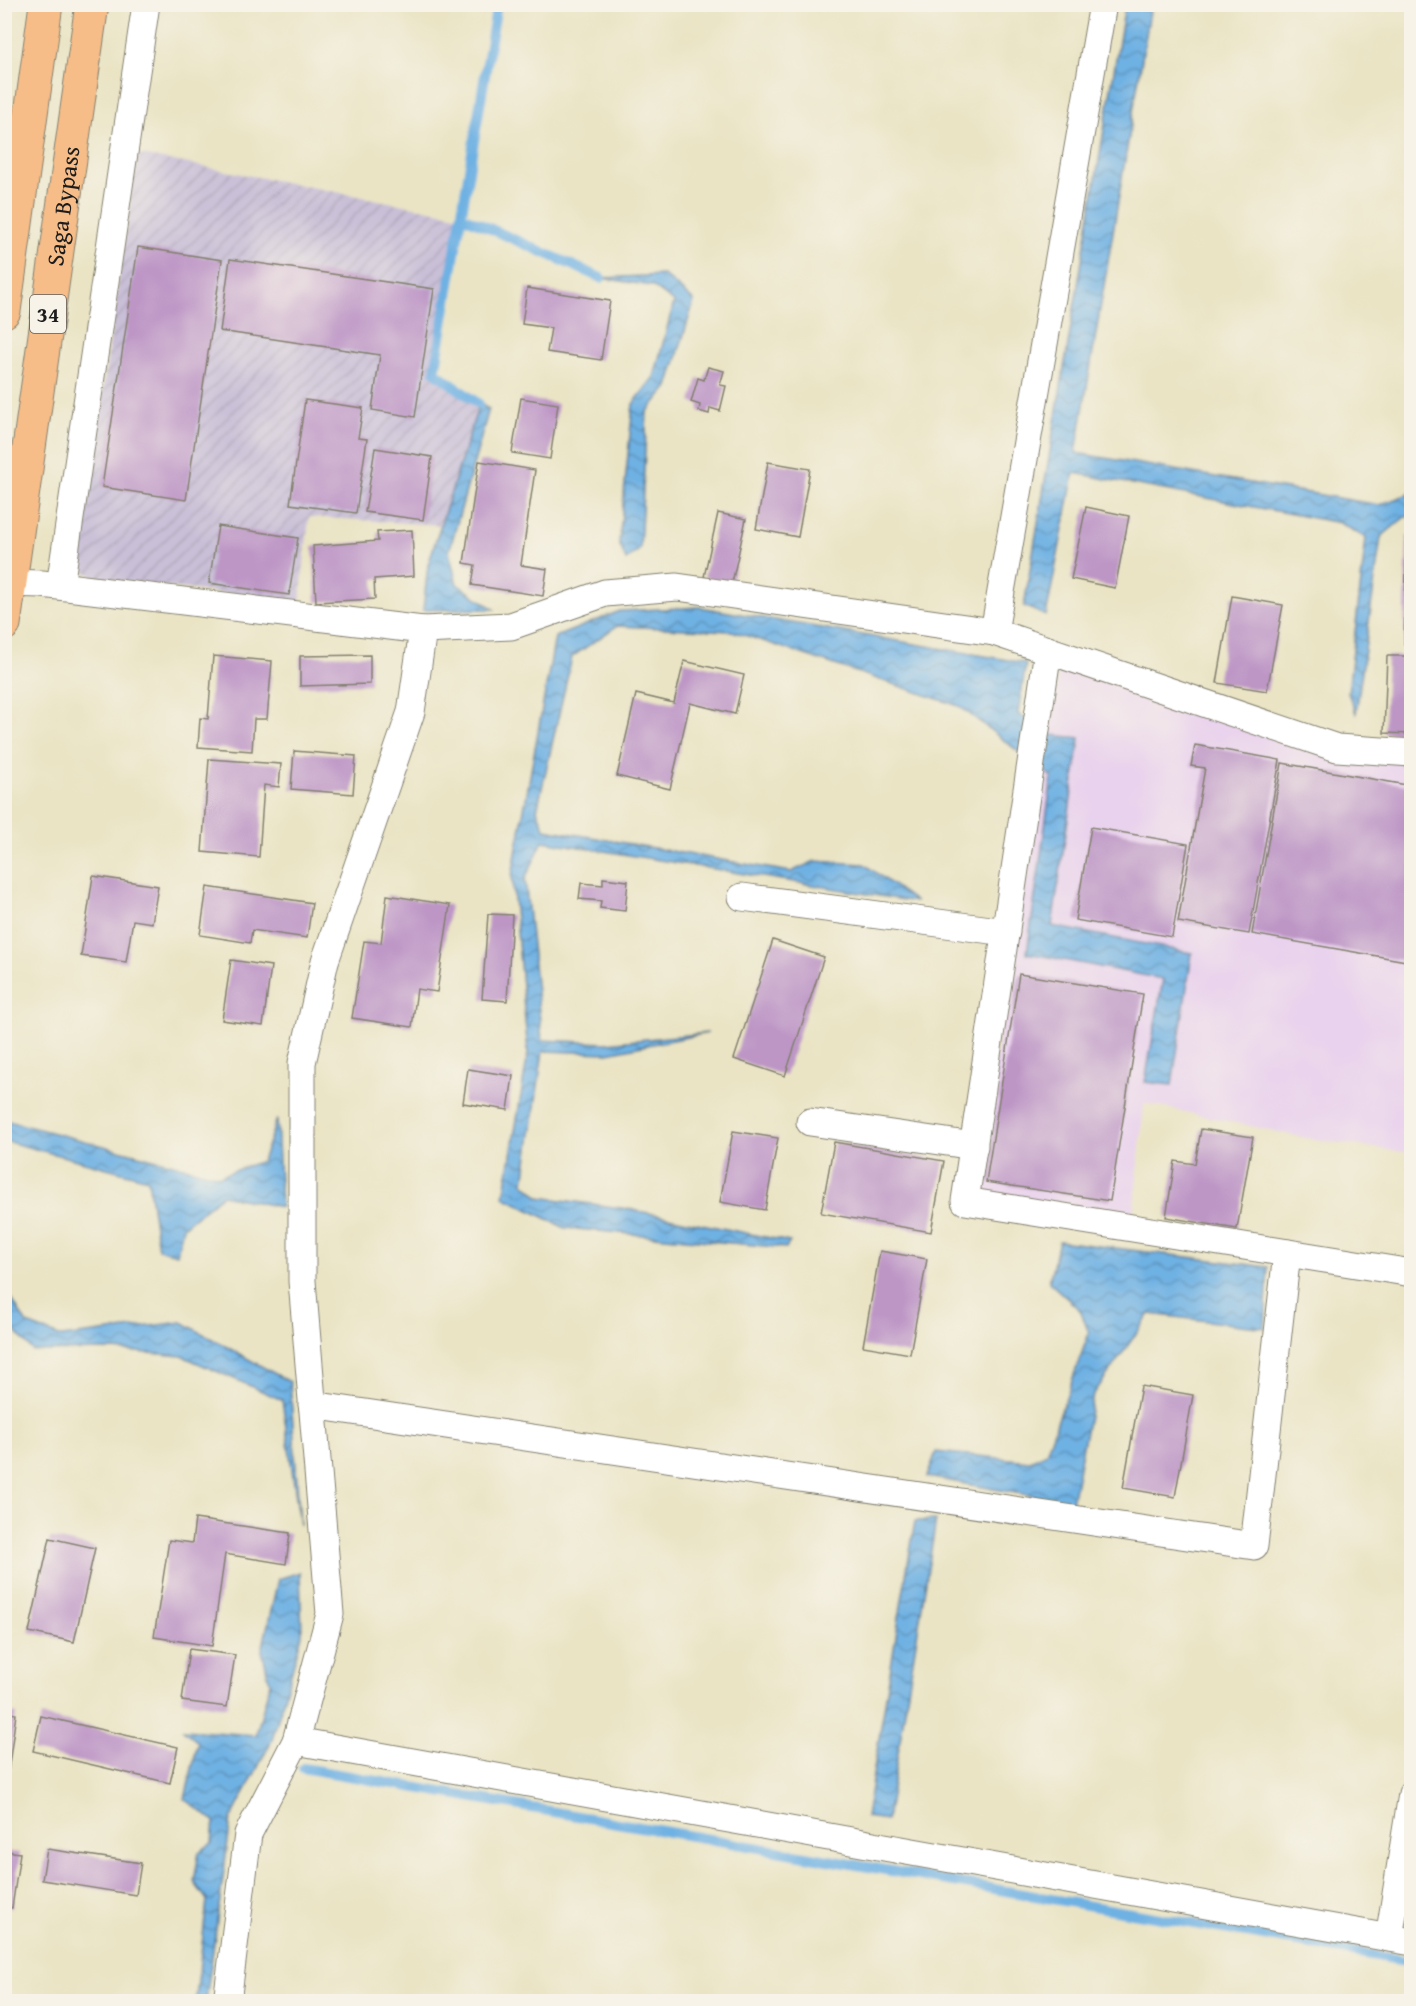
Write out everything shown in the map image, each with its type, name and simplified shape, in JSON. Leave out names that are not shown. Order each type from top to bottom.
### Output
[{"type":"highway","name":"Saga Bypass","points":[[4,311],[46,4]]},
{"type":"highway","name":"Saga Bypass","points":[[4,624],[8,583],[92,4]]},
{"type":"street","points":[[60,586],[146,4]]},
{"type":"street","points":[[994,632],[1102,4]]},
{"type":"street","points":[[8,583],[60,586],[423,630],[511,626],[605,593],[677,587],[994,632],[1337,748],[1412,753]]},
{"type":"street","points":[[227,2001],[248,1834],[296,1741],[330,1614],[302,1281],[302,1063],[326,962],[411,712],[423,630]]},
{"type":"street","points":[[1048,650],[965,1201],[1412,1273]]},
{"type":"street","points":[[742,897],[1005,932]]},
{"type":"street","points":[[810,1122],[974,1146]]},
{"type":"street","points":[[312,1406],[1254,1546],[1287,1253]]},
{"type":"street","points":[[296,1741],[1400,1940],[1412,1794]]},
{"type":"shaded area","points":[[137,154],[462,216],[436,372],[479,404],[441,525],[309,517],[300,602],[100,579],[77,568]]},
{"type":"shaded area","points":[[1060,664],[1411,765],[1411,1153],[1306,1138],[1144,1103],[1131,1236],[971,1213]]},
{"type":"water","points":[[1125,5],[1151,5],[1076,453],[1379,505],[1411,493],[1411,516],[1405,517],[1381,537],[1356,713],[1348,693],[1366,538],[1340,523],[1074,473],[1046,616],[1024,606]]},
{"type":"water","points":[[664,275],[694,301],[668,387],[647,412],[640,549],[626,560],[619,543],[633,404],[654,377],[674,302],[652,286],[601,278]]},
{"type":"water","points":[[479,404],[489,409],[449,552],[457,584],[494,609],[423,610],[428,565]]},
{"type":"water","points":[[700,607],[1026,663],[1018,714],[1052,735],[1080,738],[1052,926],[1192,953],[1172,1085],[1145,1082],[1163,979],[1027,953],[1052,777],[959,706],[732,631],[617,626],[572,657],[537,810],[545,829],[791,872],[815,861],[864,864],[916,902],[543,841],[525,879],[542,1040],[606,1043],[708,1033],[608,1053],[543,1051],[524,1183],[539,1197],[629,1209],[790,1242],[786,1248],[565,1228],[504,1197],[528,1053],[512,876],[555,637],[620,611]]},
{"type":"water","points":[[5,1110],[8,1121],[219,1176],[262,1161],[277,1119],[281,1207],[222,1195],[183,1227],[177,1254],[158,1249],[148,1179],[5,1141]]},
{"type":"water","points":[[1059,1241],[1268,1267],[1265,1328],[1150,1314],[1093,1395],[1072,1503],[927,1477],[936,1452],[1030,1461],[1046,1453],[1089,1333],[1080,1310],[1049,1282]]},
{"type":"water","points":[[4,1287],[27,1324],[62,1337],[182,1322],[290,1382],[300,1525],[282,1400],[182,1356],[114,1350],[33,1351],[5,1320]]},
{"type":"water","points":[[936,1520],[887,1820],[866,1817],[915,1521]]},
{"type":"water","points":[[300,1572],[302,1635],[272,1740],[231,1819],[206,2001],[193,2001],[196,1998],[207,1900],[194,1882],[199,1852],[212,1843],[214,1821],[185,1799],[198,1742],[183,1730],[256,1735],[270,1683],[262,1651],[278,1579]]},
{"type":"water","points":[[40,1998],[60,2001],[5,2001],[5,1999]]},
{"type":"building","points":[[138,247],[222,260],[186,500],[102,487]]},
{"type":"building","points":[[230,259],[434,289],[415,417],[372,410],[380,355],[220,331]]},
{"type":"building","points":[[527,288],[610,301],[601,360],[547,352],[551,328],[522,324]]},
{"type":"building","points":[[708,367],[724,371],[720,385],[726,386],[720,411],[710,408],[709,414],[699,411],[700,405],[691,402],[698,378],[704,380]]},
{"type":"building","points":[[521,398],[558,404],[550,459],[512,453]]},
{"type":"building","points":[[305,400],[363,408],[358,438],[367,439],[356,513],[290,504]]},
{"type":"building","points":[[375,448],[432,457],[423,520],[365,512]]},
{"type":"building","points":[[479,461],[535,470],[521,565],[547,569],[543,596],[472,585],[475,565],[464,563]]},
{"type":"building","points":[[768,462],[810,469],[798,537],[756,529]]},
{"type":"building","points":[[1086,507],[1129,516],[1115,588],[1071,579]]},
{"type":"building","points":[[718,513],[746,519],[732,583],[704,577]]},
{"type":"building","points":[[218,526],[298,538],[289,595],[209,583]]},
{"type":"building","points":[[412,530],[414,576],[374,579],[375,599],[316,602],[313,546],[378,541],[377,532]]},
{"type":"building","points":[[1407,536],[1412,536],[1412,645],[1404,644]]},
{"type":"building","points":[[1232,596],[1283,605],[1267,691],[1217,683]]},
{"type":"building","points":[[370,655],[370,684],[300,686],[300,656]]},
{"type":"building","points":[[213,656],[272,661],[267,719],[254,719],[252,751],[198,747],[200,718],[208,719]]},
{"type":"building","points":[[1387,656],[1412,656],[1412,734],[1384,733]]},
{"type":"building","points":[[684,661],[744,675],[735,714],[690,703],[670,789],[617,776],[636,694],[674,703]]},
{"type":"building","points":[[1195,745],[1280,760],[1249,934],[1178,922],[1205,768],[1191,766]]},
{"type":"building","points":[[294,751],[356,756],[353,794],[291,789]]},
{"type":"building","points":[[209,759],[281,764],[279,787],[264,785],[259,857],[202,852]]},
{"type":"building","points":[[1282,763],[1412,786],[1412,962],[1252,934]]},
{"type":"building","points":[[1091,827],[1188,844],[1172,937],[1075,920]]},
{"type":"building","points":[[93,876],[158,886],[152,923],[133,920],[126,962],[81,956]]},
{"type":"building","points":[[603,878],[628,881],[625,911],[600,908],[601,901],[579,899],[581,883],[603,885]]},
{"type":"building","points":[[207,887],[312,903],[307,938],[252,930],[250,943],[200,935]]},
{"type":"building","points":[[387,895],[450,905],[437,992],[417,989],[412,1027],[352,1018],[364,941],[381,943]]},
{"type":"building","points":[[488,914],[512,915],[507,1001],[482,999]]},
{"type":"building","points":[[773,940],[824,957],[785,1076],[734,1059]]},
{"type":"building","points":[[231,960],[271,966],[263,1026],[222,1020]]},
{"type":"building","points":[[1019,974],[1143,994],[1110,1201],[986,1182]]},
{"type":"building","points":[[468,1069],[513,1076],[508,1110],[463,1103]]},
{"type":"building","points":[[1201,1129],[1253,1137],[1237,1229],[1166,1217],[1175,1161],[1195,1164]]},
{"type":"building","points":[[733,1131],[778,1138],[765,1210],[720,1202]]},
{"type":"building","points":[[834,1142],[944,1161],[931,1232],[821,1213]]},
{"type":"building","points":[[880,1251],[927,1259],[910,1354],[863,1346]]},
{"type":"building","points":[[1141,1386],[1193,1395],[1175,1497],[1123,1488]]},
{"type":"building","points":[[195,1519],[290,1533],[286,1564],[225,1554],[212,1646],[154,1637],[169,1540],[192,1543]]},
{"type":"building","points":[[50,1538],[95,1548],[74,1642],[29,1632]]},
{"type":"building","points":[[189,1649],[235,1655],[227,1707],[182,1701]]},
{"type":"building","points":[[4,1712],[16,1714],[6,1787],[4,1786]]},
{"type":"building","points":[[41,1716],[178,1747],[170,1783],[33,1751]]},
{"type":"building","points":[[47,1849],[141,1863],[136,1895],[42,1880]]},
{"type":"building","points":[[4,1851],[20,1853],[12,1908],[4,1907]]},
{"type":"waterway","points":[[479,404],[435,372],[497,4]]},
{"type":"waterway","points":[[462,216],[601,278]]},
{"type":"waterway","points":[[303,1768],[1412,1962]]}]
